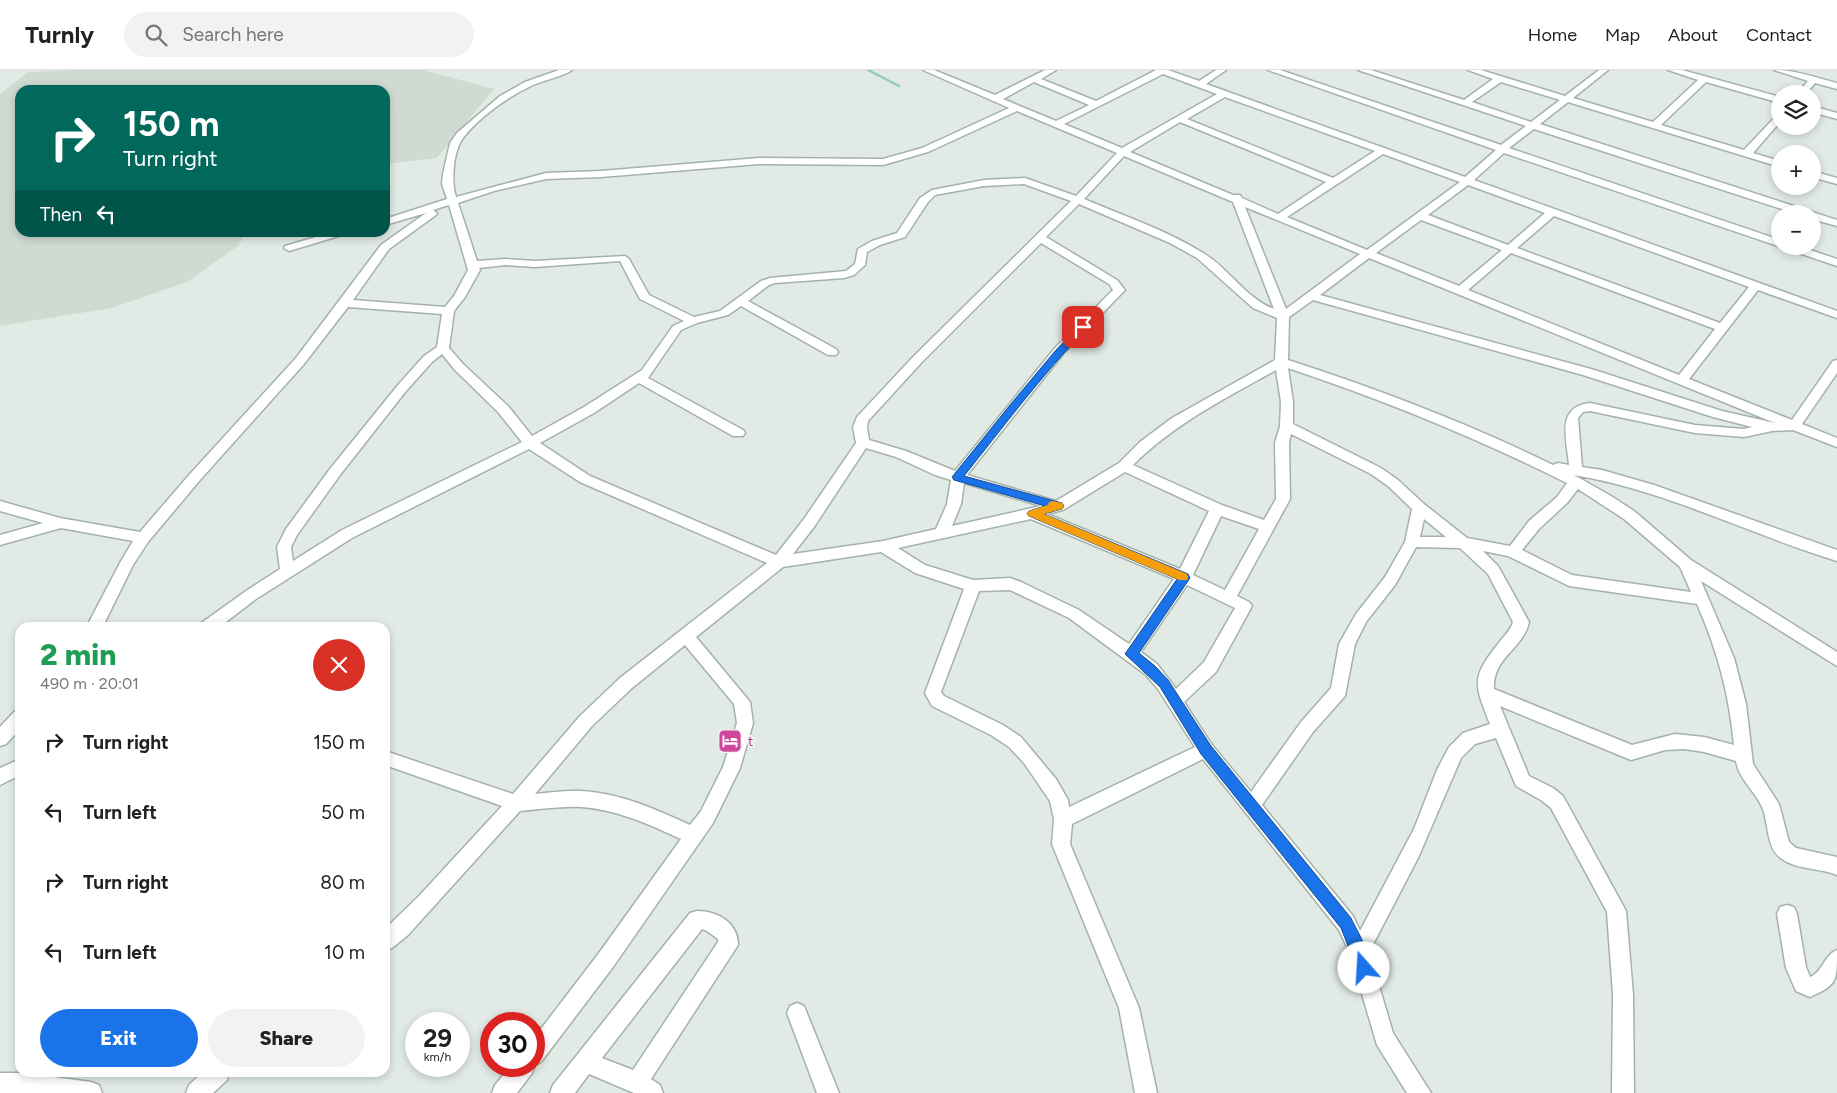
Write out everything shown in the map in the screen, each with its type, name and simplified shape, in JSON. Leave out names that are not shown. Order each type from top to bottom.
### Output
[{"type":"street","points":[[288,570],[284,547],[291,534],[335,472],[402,388],[428,359],[443,348],[448,310],[473,275],[474,265],[448,204],[448,174],[458,139],[476,120],[502,99],[530,82],[568,70]]},
{"type":"street","points":[[927,70],[1280,217],[1837,442]]},
{"type":"street","points":[[995,99],[1052,70]]},
{"type":"street","points":[[1056,124],[1161,70],[1837,315]]},
{"type":"street","points":[[1200,84],[1222,70]]},
{"type":"street","points":[[1272,70],[1771,241]]},
{"type":"street","points":[[1362,70],[1780,205]]},
{"type":"street","points":[[1472,70],[1494,74],[1568,99],[1771,161]]},
{"type":"street","points":[[1283,316],[1371,254],[1466,182],[1502,149],[1604,70]]},
{"type":"street","points":[[1672,70],[1771,98]]},
{"type":"street","points":[[1778,70],[1800,73],[1814,80],[1837,86]]},
{"type":"street","points":[[1465,103],[1494,74]]},
{"type":"street","points":[[1033,79],[1095,104]]},
{"type":"street","points":[[1656,126],[1704,79]]},
{"type":"street","points":[[1810,85],[1814,80]]},
{"type":"street","points":[[390,936],[413,915],[516,803],[586,721],[626,683],[779,562],[809,523],[863,443],[860,427],[862,420],[917,360],[1078,200],[1124,151],[1225,93]]},
{"type":"street","points":[[390,221],[500,187],[546,176],[602,174],[759,161],[883,162],[925,150],[1016,108]]},
{"type":"street","points":[[1821,112],[1837,116]]},
{"type":"street","points":[[1180,119],[1334,182]]},
{"type":"street","points":[[1746,154],[1771,127]]},
{"type":"street","points":[[1280,217],[1381,151]]},
{"type":"street","points":[[1821,176],[1836,180]]},
{"type":"street","points":[[214,622],[288,570],[347,534],[530,442],[589,410],[639,378],[650,368],[677,328],[724,312],[742,302],[754,291],[774,280],[850,273],[860,265],[862,251],[876,243],[901,235],[924,200],[932,193],[942,189],[1025,181],[1078,200],[1143,226],[1187,247],[1201,256],[1257,306],[1283,316]]},
{"type":"street","points":[[1228,598],[1283,499],[1282,443],[1287,426],[1287,402],[1280,362],[1283,353],[1283,316],[1236,198]]},
{"type":"street","points":[[97,622],[127,563],[143,538],[201,469],[300,361],[385,247],[448,204]]},
{"type":"street","points":[[1460,290],[1552,213]]},
{"type":"street","points":[[1421,216],[1722,328]]},
{"type":"street","points":[[1821,218],[1837,223]]},
{"type":"street","points":[[289,248],[329,237]]},
{"type":"street","points":[[941,534],[954,504],[958,477],[1059,352],[1119,290],[1113,282],[1040,238]]},
{"type":"street","points":[[1813,255],[1837,263]]},
{"type":"street","points":[[474,265],[505,262],[535,264],[621,258],[624,259],[644,297],[693,321]]},
{"type":"street","points":[[1682,380],[1755,286]]},
{"type":"street","points":[[1312,296],[1580,370],[1718,414],[1774,427]]},
{"type":"street","points":[[742,302],[832,352]]},
{"type":"street","points":[[345,303],[448,310]]},
{"type":"street","points":[[443,348],[459,367],[503,409],[530,442],[595,485],[779,562],[883,546],[1032,514],[1058,506],[1124,466],[1145,444],[1177,421],[1280,362],[1358,387],[1468,432],[1546,467],[1576,477],[1629,515],[1686,564],[1837,660]]},
{"type":"street","points":[[1794,426],[1835,370]]},
{"type":"street","points":[[639,378],[738,433]]},
{"type":"street","points":[[1513,552],[1534,525],[1562,500],[1576,477],[1572,418],[1574,412],[1580,408],[1590,407],[1695,429],[1730,433],[1744,433],[1774,427],[1794,426]]},
{"type":"street","points":[[1287,426],[1376,472],[1393,483],[1419,508],[1466,543],[1493,570],[1521,622],[1520,628],[1486,673],[1486,693],[1499,730],[1522,781],[1547,794],[1556,802],[1616,911],[1622,995],[1623,1093]]},
{"type":"street","points":[[863,443],[896,452],[940,472],[1058,506]]},
{"type":"street","points":[[1124,466],[1217,509],[1268,527]]},
{"type":"street","points":[[1576,477],[1602,475],[1649,488],[1837,556]]},
{"type":"street","points":[[0,506],[60,523],[143,538]]},
{"type":"street","points":[[1251,806],[1307,727],[1339,691],[1347,644],[1361,618],[1390,580],[1412,542],[1419,508]]},
{"type":"street","points":[[1131,654],[1184,578],[1217,509]]},
{"type":"street","points":[[1032,514],[1242,604],[1244,608],[1206,672],[1175,700]]},
{"type":"street","points":[[0,540],[60,523]]},
{"type":"street","points":[[1412,542],[1466,543],[1496,547],[1513,552],[1569,580],[1702,599]]},
{"type":"street","points":[[883,546],[920,569],[973,586],[1010,584],[1016,586],[1074,614],[1151,669],[1175,700],[1206,750],[1346,923],[1359,951],[1384,1038],[1420,1093]]},
{"type":"street","points":[[1686,564],[1726,658],[1738,704],[1742,754],[1748,774],[1770,804],[1781,846],[1793,856],[1837,866]]},
{"type":"street","points":[[973,586],[933,693],[934,698],[997,730],[1014,742],[1050,784],[1059,800],[1063,819],[1061,844],[1129,1008],[1146,1093]]},
{"type":"street","points":[[545,1040],[694,836],[715,804],[731,768],[745,723],[745,712],[742,702],[685,635]]},
{"type":"street","points":[[1486,693],[1631,753],[1641,752],[1664,743],[1684,742],[1742,754]]},
{"type":"street","points":[[0,739],[15,722]]},
{"type":"street","points":[[1359,951],[1388,899],[1428,817],[1453,755],[1462,743],[1473,736],[1499,730]]},
{"type":"street","points":[[1063,819],[1206,750]]},
{"type":"street","points":[[390,760],[516,803],[580,799],[607,802],[640,811],[694,836]]},
{"type":"street","points":[[0,778],[15,769]]},
{"type":"street","points":[[1787,914],[1796,968],[1804,984],[1810,987],[1823,982],[1837,960]]},
{"type":"street","points":[[561,1093],[584,1062],[697,920],[705,919],[728,936],[728,945],[644,1087],[584,1062]]},
{"type":"street","points":[[797,1013],[828,1093]]},
{"type":"street","points":[[197,1093],[214,1077]]},
{"type":"street","points":[[503,1093],[516,1077]]},
{"type":"street","points":[[0,1084],[23,1084],[91,1093]]},
{"type":"shaded area","points":[[76,70],[423,70],[494,89],[437,158],[390,163],[390,85],[15,85],[15,237],[243,237],[239,245],[187,282],[111,308],[0,326],[0,94],[28,72]]},
{"type":"waterway","points":[[868,70],[899,86]]},
{"type":"slow traffic","points":[[1053,504],[1058,506],[1032,514],[1183,577]]},
{"type":"place","name":"t","points":[[730,741]]},
{"type":"route","points":[[1083,327],[1059,352],[1013,407],[958,477],[1058,506],[1032,514],[1184,578],[1131,654],[1151,669],[1164,684],[1206,750],[1346,923],[1359,951],[1364,968]]}]
